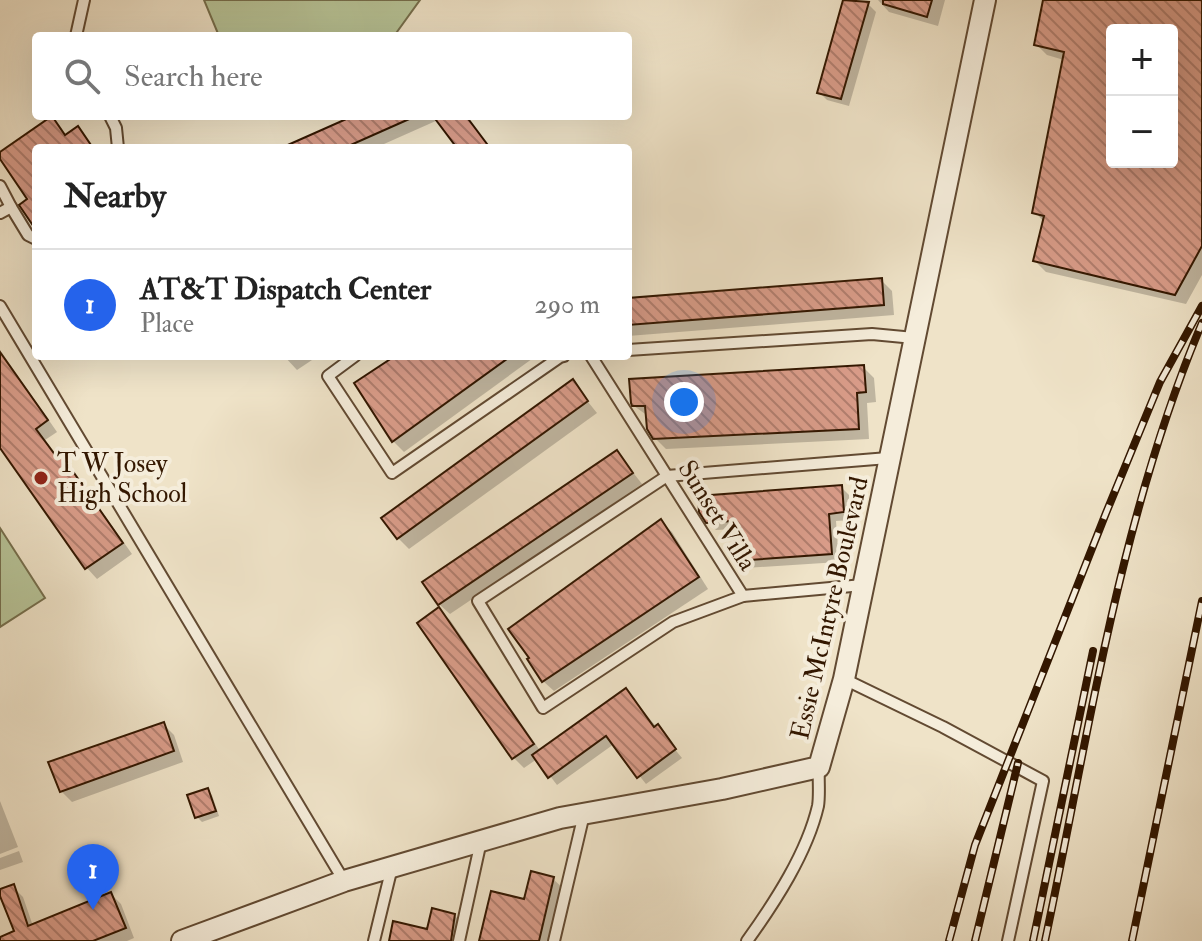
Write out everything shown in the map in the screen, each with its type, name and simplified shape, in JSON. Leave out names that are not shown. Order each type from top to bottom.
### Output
[{"type":"street","name":"Essie McIntyre Boulevard","points":[[182,941],[344,881],[560,818],[722,789],[819,767],[844,679],[985,0]]},
{"type":"lane","points":[[77,32],[84,0]]},
{"type":"lane","points":[[112,120],[118,144]]},
{"type":"lane","points":[[0,186],[32,237]]},
{"type":"lane","points":[[0,213],[11,207]]},
{"type":"lane","points":[[0,306],[32,359]]},
{"type":"lane","points":[[632,350],[872,334],[914,338]]},
{"type":"lane","points":[[32,360],[344,881]]},
{"type":"lane","points":[[350,360],[328,376],[392,473],[558,360]]},
{"type":"lane","name":"Sunset Villa","points":[[594,360],[743,596],[863,585]]},
{"type":"lane","points":[[743,596],[673,622],[543,708],[478,601],[667,476],[888,458]]},
{"type":"lane","points":[[844,679],[943,727],[1043,781],[1008,941]]},
{"type":"lane","points":[[747,941],[775,901],[801,849],[818,804],[819,767]]},
{"type":"lane","points":[[554,941],[584,814]]},
{"type":"lane","points":[[459,941],[481,841]]},
{"type":"lane","points":[[374,941],[392,867]]},
{"type":"green space","points":[[204,0],[420,0],[397,32],[217,32]]},
{"type":"green space","points":[[0,528],[45,598],[0,627]]},
{"type":"building","points":[[843,0],[869,2],[841,99],[817,93]]},
{"type":"building","points":[[883,0],[932,0],[927,17],[883,4]]},
{"type":"building","points":[[1043,0],[1202,0],[1202,246],[1175,295],[1033,261],[1044,216],[1032,213],[1064,52],[1034,45]]},
{"type":"building","points":[[46,120],[55,120],[65,135],[78,126],[90,144],[32,144],[32,224],[19,205],[27,199],[0,159],[0,152]]},
{"type":"building","points":[[344,120],[407,120],[353,144],[290,144]]},
{"type":"building","points":[[436,120],[469,120],[487,144],[454,144]]},
{"type":"building","points":[[882,278],[884,305],[632,325],[632,298]]},
{"type":"building","points":[[0,352],[48,420],[36,429],[56,456],[60,453],[123,543],[85,569],[0,448]]},
{"type":"building","points":[[389,360],[505,360],[392,442],[354,383]]},
{"type":"building","points":[[864,365],[866,392],[857,393],[859,429],[653,439],[647,429],[645,406],[632,406],[631,403],[629,379]]},
{"type":"building","points":[[573,379],[588,401],[397,539],[381,518]]},
{"type":"building","points":[[617,450],[633,473],[438,605],[422,582]]},
{"type":"building","points":[[842,485],[844,512],[829,514],[832,554],[735,561],[732,521],[706,523],[699,512],[698,496]]},
{"type":"building","points":[[661,519],[699,577],[542,682],[508,629]]},
{"type":"building","points":[[439,607],[534,744],[512,759],[417,623]]},
{"type":"building","points":[[626,688],[654,727],[658,724],[676,749],[637,778],[606,736],[548,778],[532,755]]},
{"type":"building","points":[[164,722],[174,751],[60,792],[48,762]]},
{"type":"building","points":[[208,788],[216,811],[195,818],[187,795]]},
{"type":"building","points":[[531,871],[554,877],[539,941],[479,941],[491,891],[524,899]]},
{"type":"building","points":[[14,884],[28,926],[111,892],[126,928],[93,941],[0,941],[0,937],[14,931],[0,889]]},
{"type":"building","points":[[432,908],[455,914],[451,941],[389,941],[393,921],[427,929]]},
{"type":"railway","points":[[949,941],[975,845],[1106,513],[1160,382],[1202,306]]},
{"type":"railway","points":[[1045,941],[1127,550],[1173,397],[1202,323]]},
{"type":"railway","points":[[1132,941],[1202,601]]},
{"type":"railway","points":[[1033,941],[1093,651]]},
{"type":"railway","points":[[975,941],[1018,763]]},
{"type":"place","name":"T W Josey High School","points":[[41,478]]},
{"type":"place","name":"AT&T Dispatch Center","points":[[93,910]]}]
